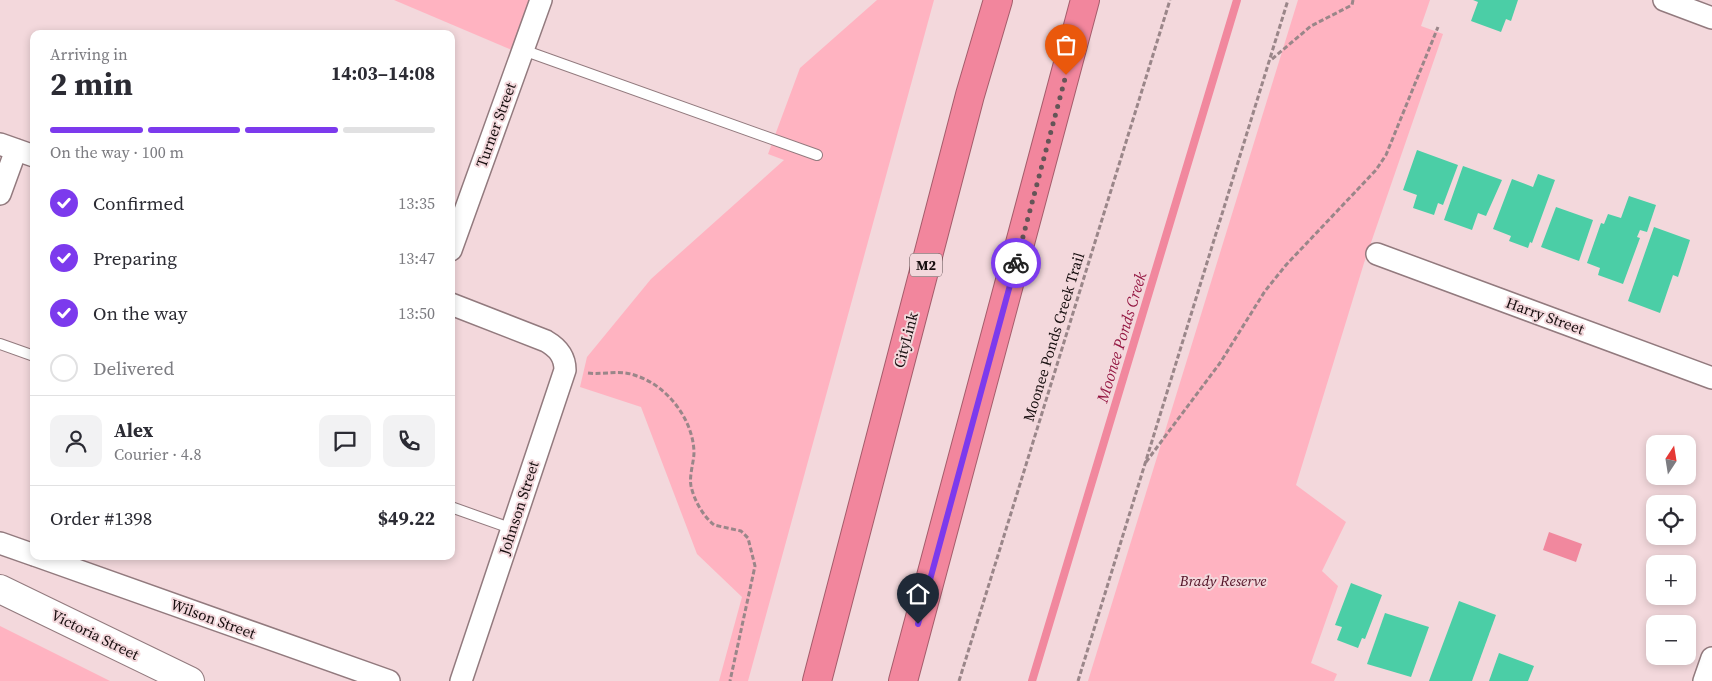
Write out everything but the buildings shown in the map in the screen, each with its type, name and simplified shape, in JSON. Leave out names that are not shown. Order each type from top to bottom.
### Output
[{"type":"highway","name":"CityLink","points":[[817,681],[970,95],[998,0]]},
{"type":"highway","points":[[903,681],[1086,0]]},
{"type":"street","name":"Turner Street","points":[[455,239],[541,0]]},
{"type":"street","points":[[1664,0],[1712,18]]},
{"type":"street","points":[[0,194],[17,150]]},
{"type":"street","name":"Harry Street","points":[[1378,254],[1712,378]]},
{"type":"street","points":[[455,306],[546,341],[561,354],[565,361],[565,370]]},
{"type":"street","name":"Johnson Street","points":[[460,681],[513,529],[565,370]]},
{"type":"street","name":"Wilson Street","points":[[0,543],[30,554]]},
{"type":"street","name":"Wilson Street","points":[[46,560],[389,681]]},
{"type":"street","name":"Victoria Street","points":[[0,589],[190,681]]},
{"type":"street","points":[[1704,681],[1712,658]]},
{"type":"lane","points":[[523,50],[816,156]]},
{"type":"lane","points":[[0,344],[30,355]]},
{"type":"lane","points":[[455,508],[513,529]]},
{"type":"path","name":"Moonee Ponds Creek Trail","points":[[959,681],[1170,0]]},
{"type":"path","points":[[1078,681],[1272,59],[1288,0]]},
{"type":"path","points":[[1272,59],[1311,26],[1352,5],[1353,0]]},
{"type":"path","points":[[1144,465],[1220,363],[1265,291],[1286,265],[1376,170],[1386,155],[1438,27]]},
{"type":"path","points":[[565,370],[595,374],[617,371],[630,374],[656,384],[670,396],[679,409],[691,435],[694,450],[691,485],[699,505],[708,520],[714,525],[741,531],[748,538],[755,566],[730,681]]},
{"type":"green space","points":[[394,0],[532,0],[512,50]]},
{"type":"green space","points":[[877,0],[934,0],[748,681],[719,681],[742,597],[697,554],[641,407],[580,387],[587,357],[651,279],[784,160],[768,154],[800,68]]},
{"type":"green space","name":"Brady Reserve","points":[[1298,0],[1430,0],[1421,26],[1443,34],[1364,263],[1296,485],[1346,522],[1322,571],[1338,586],[1311,663],[1337,674],[1334,681],[1088,681]]},
{"type":"green space","points":[[0,626],[110,681],[0,681]]},
{"type":"shaded area","points":[[1549,532],[1582,544],[1576,562],[1543,550]]},
{"type":"waterway","name":"Moonee Ponds Creek","points":[[1032,681],[1237,0]]},
{"type":"way so far","points":[[1016,263],[1066,75]]},
{"type":"route","points":[[918,624],[1016,263]]}]
